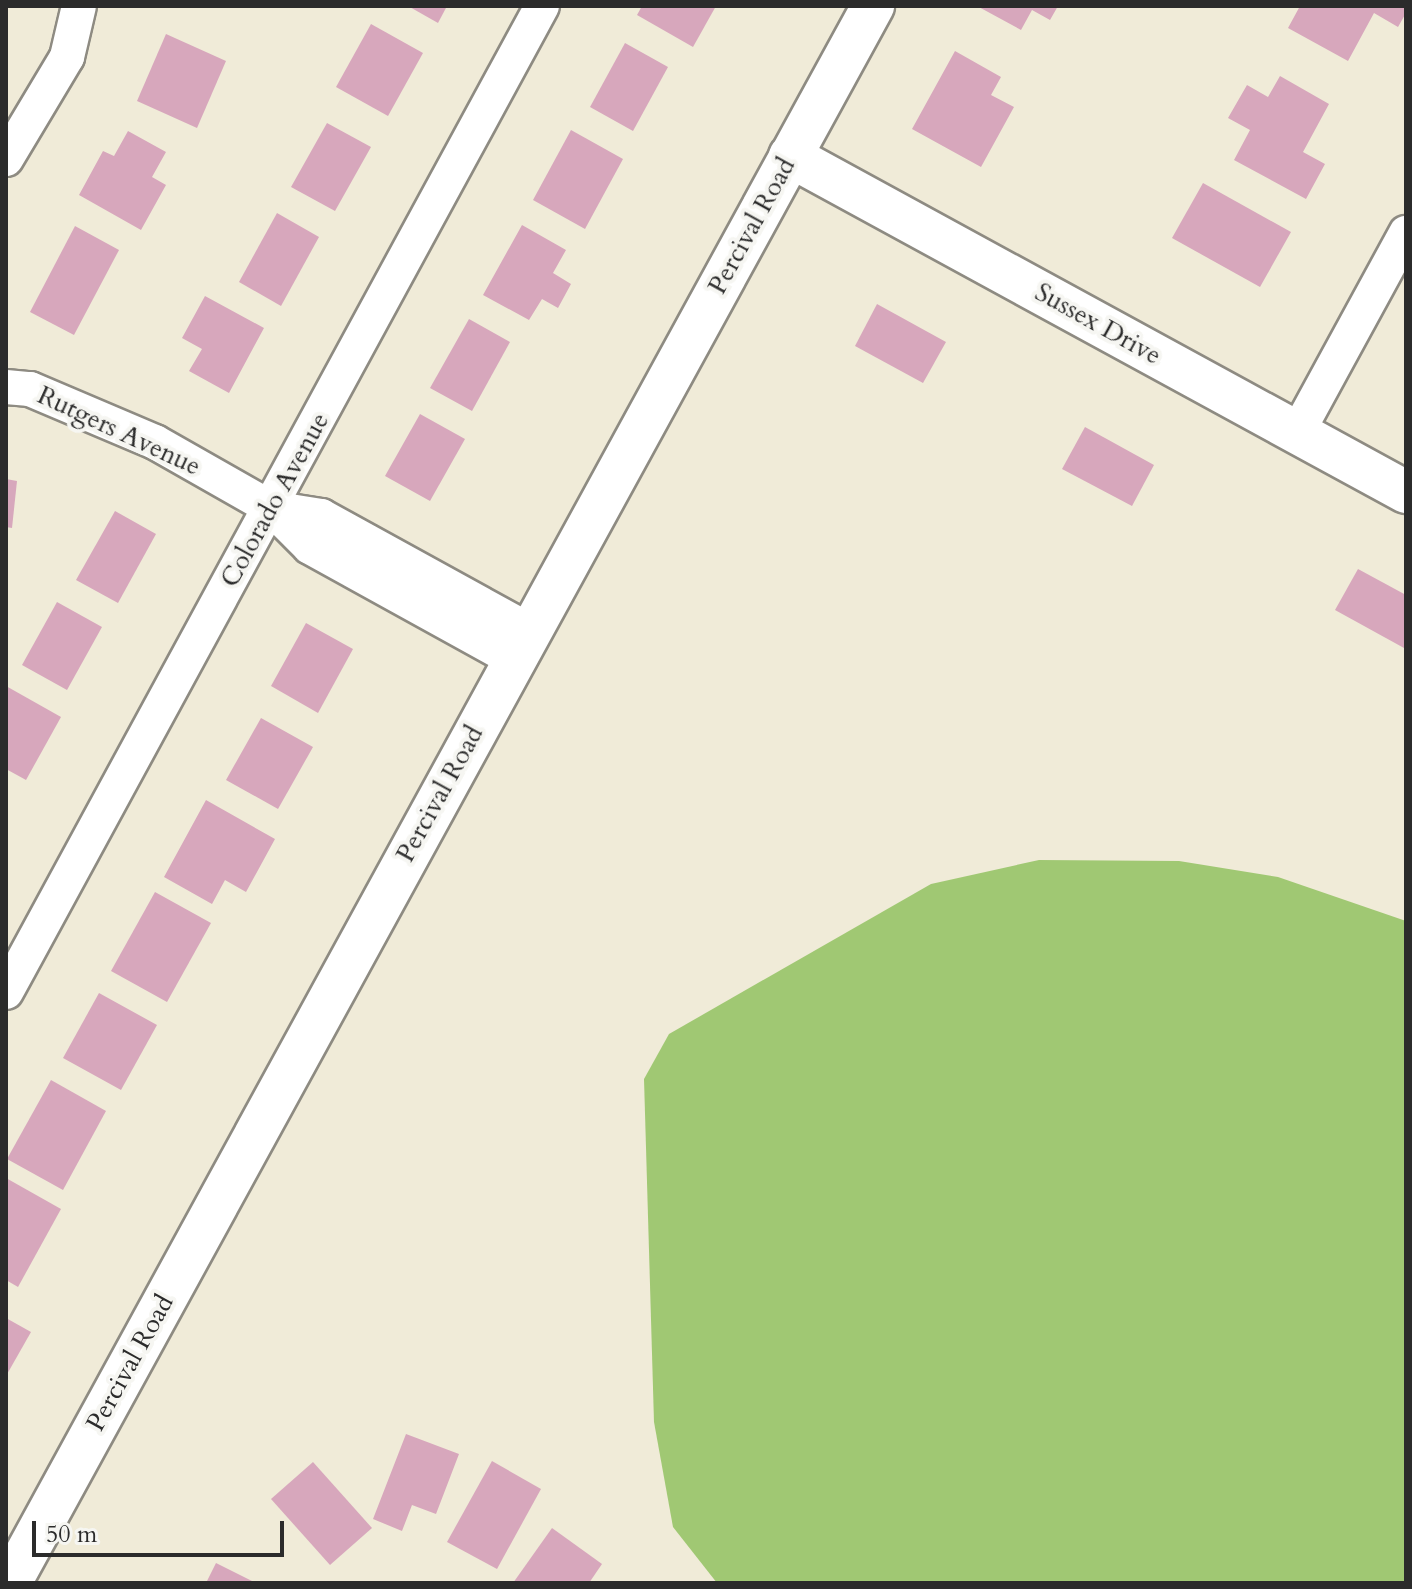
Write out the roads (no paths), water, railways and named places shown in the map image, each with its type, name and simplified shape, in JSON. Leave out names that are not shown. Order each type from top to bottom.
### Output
[{"type":"street","points":[[6,159],[67,57],[79,6]]},
{"type":"street","name":"Colorado Avenue","points":[[6,992],[542,6]]},
{"type":"street","name":"Percival Road","points":[[10,1583],[521,644],[873,6]]},
{"type":"street","name":"Sussex Drive","points":[[790,156],[1406,492]]},
{"type":"street","points":[[1297,433],[1406,233]]},
{"type":"street","name":"Rutgers Avenue","points":[[6,387],[30,389],[155,442],[271,508],[321,516],[521,644]]}]
